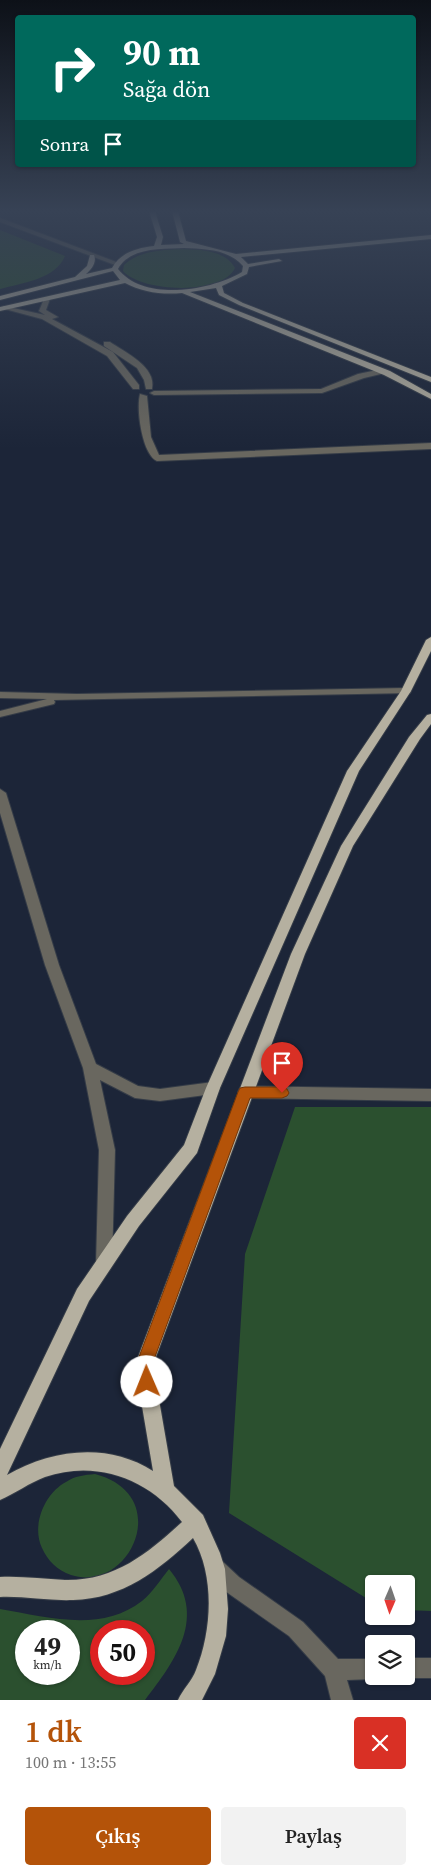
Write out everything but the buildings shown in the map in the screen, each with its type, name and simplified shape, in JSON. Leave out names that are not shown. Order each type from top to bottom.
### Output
[{"type":"main road","points":[[0,298],[31,290]]},
{"type":"main road","points":[[2,309],[84,290]]},
{"type":"main road","points":[[162,290],[180,292],[193,290]]},
{"type":"main road","points":[[220,290],[221,294],[269,316],[431,380]]},
{"type":"main road","points":[[180,292],[382,371],[431,397]]},
{"type":"main road","points":[[0,1470],[83,1295],[190,1148],[213,1088],[354,771],[406,691],[431,640]]},
{"type":"main road","points":[[165,1488],[144,1365],[298,954],[346,846],[415,737],[431,717]]},
{"type":"main road","points":[[0,1490],[20,1476],[57,1463],[95,1460],[132,1469],[165,1488],[196,1522],[215,1568],[219,1621],[205,1675],[189,1700]]},
{"type":"main road","points":[[0,1587],[22,1585],[75,1590],[107,1585],[147,1567],[196,1522]]},
{"type":"street","points":[[46,299],[42,311],[101,341],[131,360],[146,376],[151,390]]},
{"type":"street","points":[[2,309],[44,317],[110,354],[136,387],[151,390],[322,391],[361,376],[382,371]]},
{"type":"street","points":[[136,387],[130,392],[143,396]]},
{"type":"street","points":[[143,396],[151,390]]},
{"type":"street","points":[[143,396],[146,429],[152,453],[157,458],[431,446]]},
{"type":"street","points":[[0,695],[77,697],[406,691]]},
{"type":"street","points":[[0,714],[38,704],[77,697]]},
{"type":"street","points":[[0,793],[52,965],[90,1068],[107,1150],[104,1264]]},
{"type":"street","points":[[90,1068],[135,1092],[160,1095],[213,1088]]},
{"type":"street","points":[[245,1092],[431,1095]]},
{"type":"street","points":[[215,1568],[232,1584],[296,1629],[334,1670],[342,1700]]},
{"type":"street","points":[[415,1668],[431,1668]]},
{"type":"street","points":[[334,1670],[365,1669]]},
{"type":"shaded area","points":[[0,290],[431,290],[431,1700],[0,1700]]},
{"type":"green space","points":[[295,1107],[431,1107],[431,1611],[415,1610],[415,1575],[365,1575],[365,1597],[229,1513],[245,1254]]},
{"type":"green space","points":[[95,1474],[119,1485],[133,1501],[138,1520],[135,1540],[126,1557],[111,1570],[92,1577],[71,1575],[57,1568],[44,1553],[39,1539],[39,1520],[46,1502],[58,1487],[76,1477]]},
{"type":"green space","points":[[169,1569],[180,1586],[186,1604],[187,1621],[177,1653],[145,1700],[0,1700],[0,1609],[36,1616],[73,1620],[15,1620],[15,1685],[80,1685],[80,1620],[90,1620],[90,1685],[155,1685],[155,1620],[91,1620],[109,1617],[126,1611],[142,1601]]},
{"type":"route","points":[[147,1382],[144,1365],[245,1092],[282,1093]]}]
